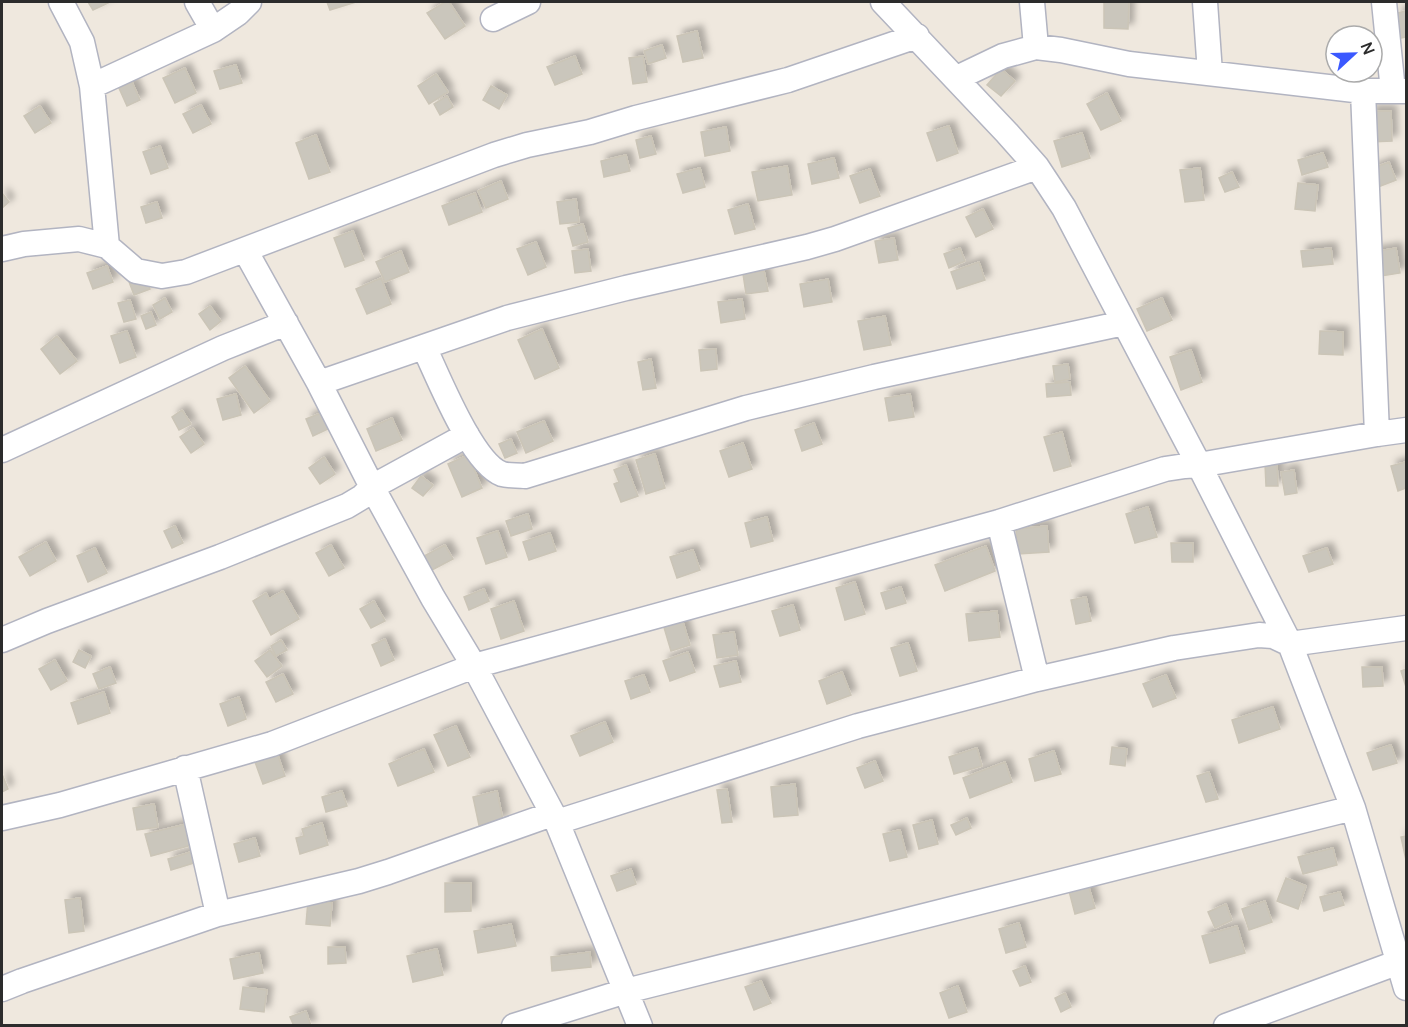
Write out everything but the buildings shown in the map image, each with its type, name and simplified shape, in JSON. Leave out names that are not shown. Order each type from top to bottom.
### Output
[{"type":"street","points":[[61,2],[81,42],[92,86],[107,246]]},
{"type":"street","points":[[197,2],[213,30]]},
{"type":"street","points":[[92,86],[213,30],[238,13],[249,2]]},
{"type":"street","points":[[493,19],[528,2]]},
{"type":"street","points":[[883,2],[957,78],[1037,167],[1064,208],[1290,644],[1353,808],[1407,988]]},
{"type":"street","points":[[1032,2],[1036,47]]},
{"type":"street","points":[[1204,2],[1210,73]]},
{"type":"street","points":[[957,78],[1004,56],[1036,47],[1129,64],[1363,91],[1400,91],[1384,2]]},
{"type":"street","points":[[2,249],[24,244],[79,238],[107,246],[136,271],[162,276],[186,272],[494,155],[788,80],[917,36]]},
{"type":"street","points":[[1363,91],[1377,434]]},
{"type":"street","points":[[319,383],[507,318],[835,239],[1037,167]]},
{"type":"street","points":[[245,250],[319,383],[372,487],[433,598],[474,666],[554,818],[640,1026]]},
{"type":"street","points":[[2,450],[223,348],[286,323]]},
{"type":"street","points":[[424,347],[466,435],[485,462],[502,474],[525,476],[746,408],[874,377],[1124,323]]},
{"type":"street","points":[[2,818],[60,805],[273,744],[474,666],[999,522],[1165,469],[1407,430]]},
{"type":"street","points":[[2,640],[347,506],[362,497],[372,487],[466,435]]},
{"type":"street","points":[[999,522],[1037,679]]},
{"type":"street","points":[[2,989],[218,914],[388,873],[554,818],[858,726],[1037,679],[1174,648],[1259,635],[1273,636],[1290,644],[1407,628]]},
{"type":"street","points":[[185,768],[218,914]]},
{"type":"street","points":[[514,1026],[626,991],[1353,808]]},
{"type":"street","points":[[1226,1026],[1399,962]]}]
